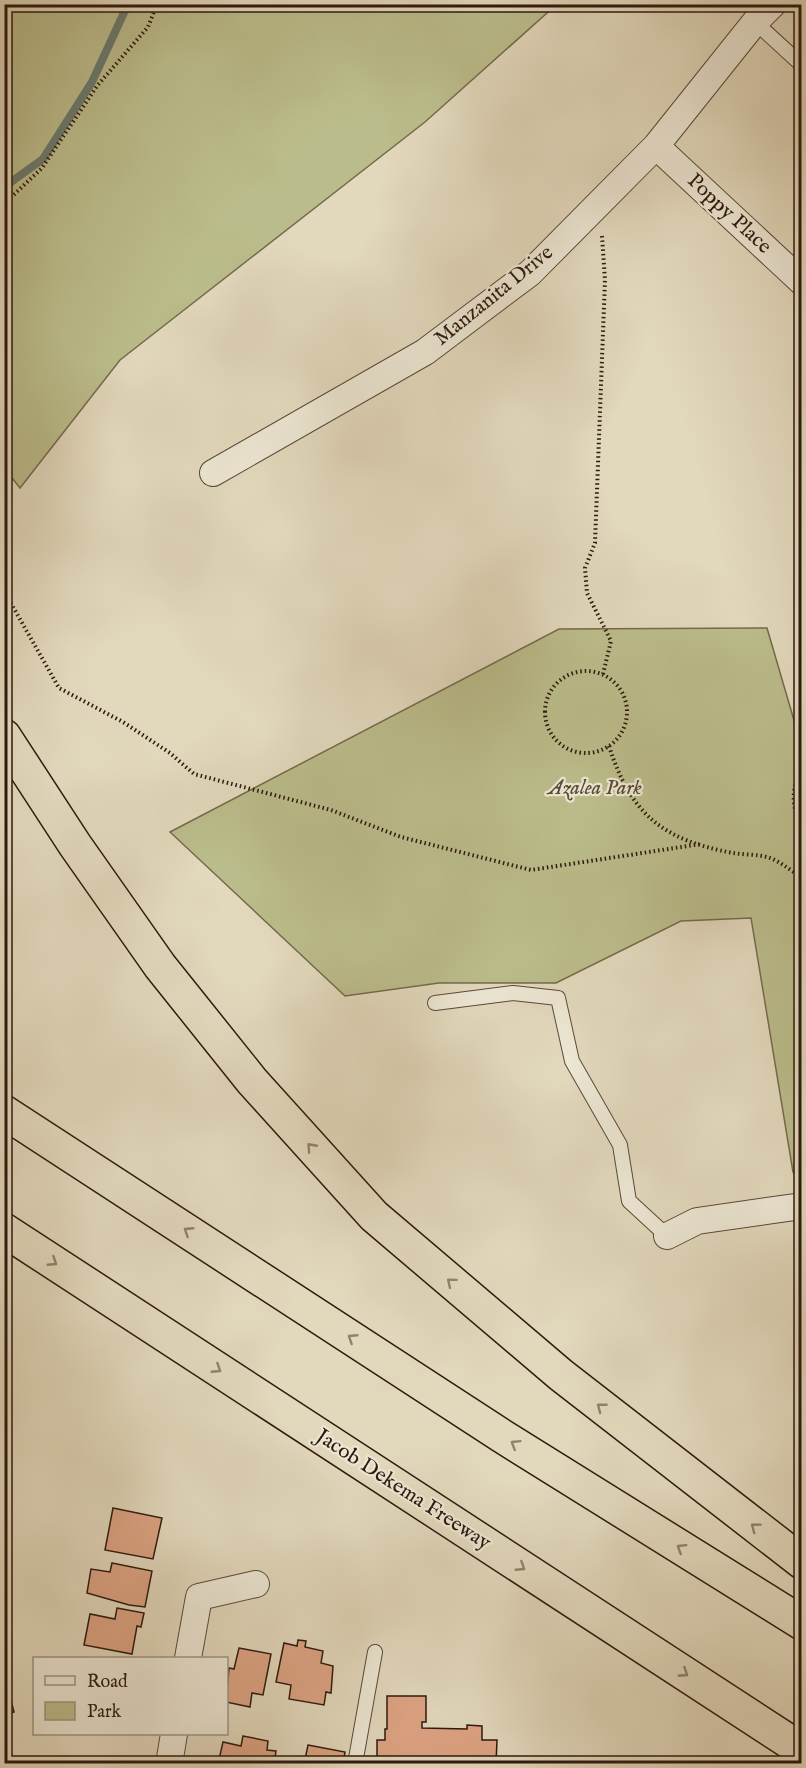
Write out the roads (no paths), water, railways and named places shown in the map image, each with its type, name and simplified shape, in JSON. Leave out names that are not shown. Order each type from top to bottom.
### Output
[{"type":"highway","points":[[4,736],[75,845],[160,966],[252,1081],[374,1216],[561,1375],[801,1562]]},
{"type":"highway","points":[[4,1112],[502,1436],[801,1623]]},
{"type":"highway","name":"Jacob Dekema Freeway","points":[[4,1230],[801,1750]]},
{"type":"street","name":"Manzanita Drive","points":[[213,473],[425,352],[530,273],[656,146],[755,22],[773,4]]},
{"type":"street","name":"Poppy Place","points":[[656,146],[801,282]]},
{"type":"street","points":[[667,1236],[697,1221],[801,1206]]},
{"type":"street","points":[[188,1657],[199,1598],[256,1584]]},
{"type":"street","points":[[169,1764],[174,1735]]},
{"type":"lane","points":[[755,22],[801,65]]},
{"type":"lane","points":[[435,1003],[513,993],[558,998],[572,1061],[620,1145],[629,1201],[667,1236]]},
{"type":"lane","points":[[355,1764],[375,1652]]},
{"type":"waterway","points":[[4,187],[43,159],[92,82],[128,4]]},
{"type":"park label","name":"Azalea Park","points":[[595,788]]}]
